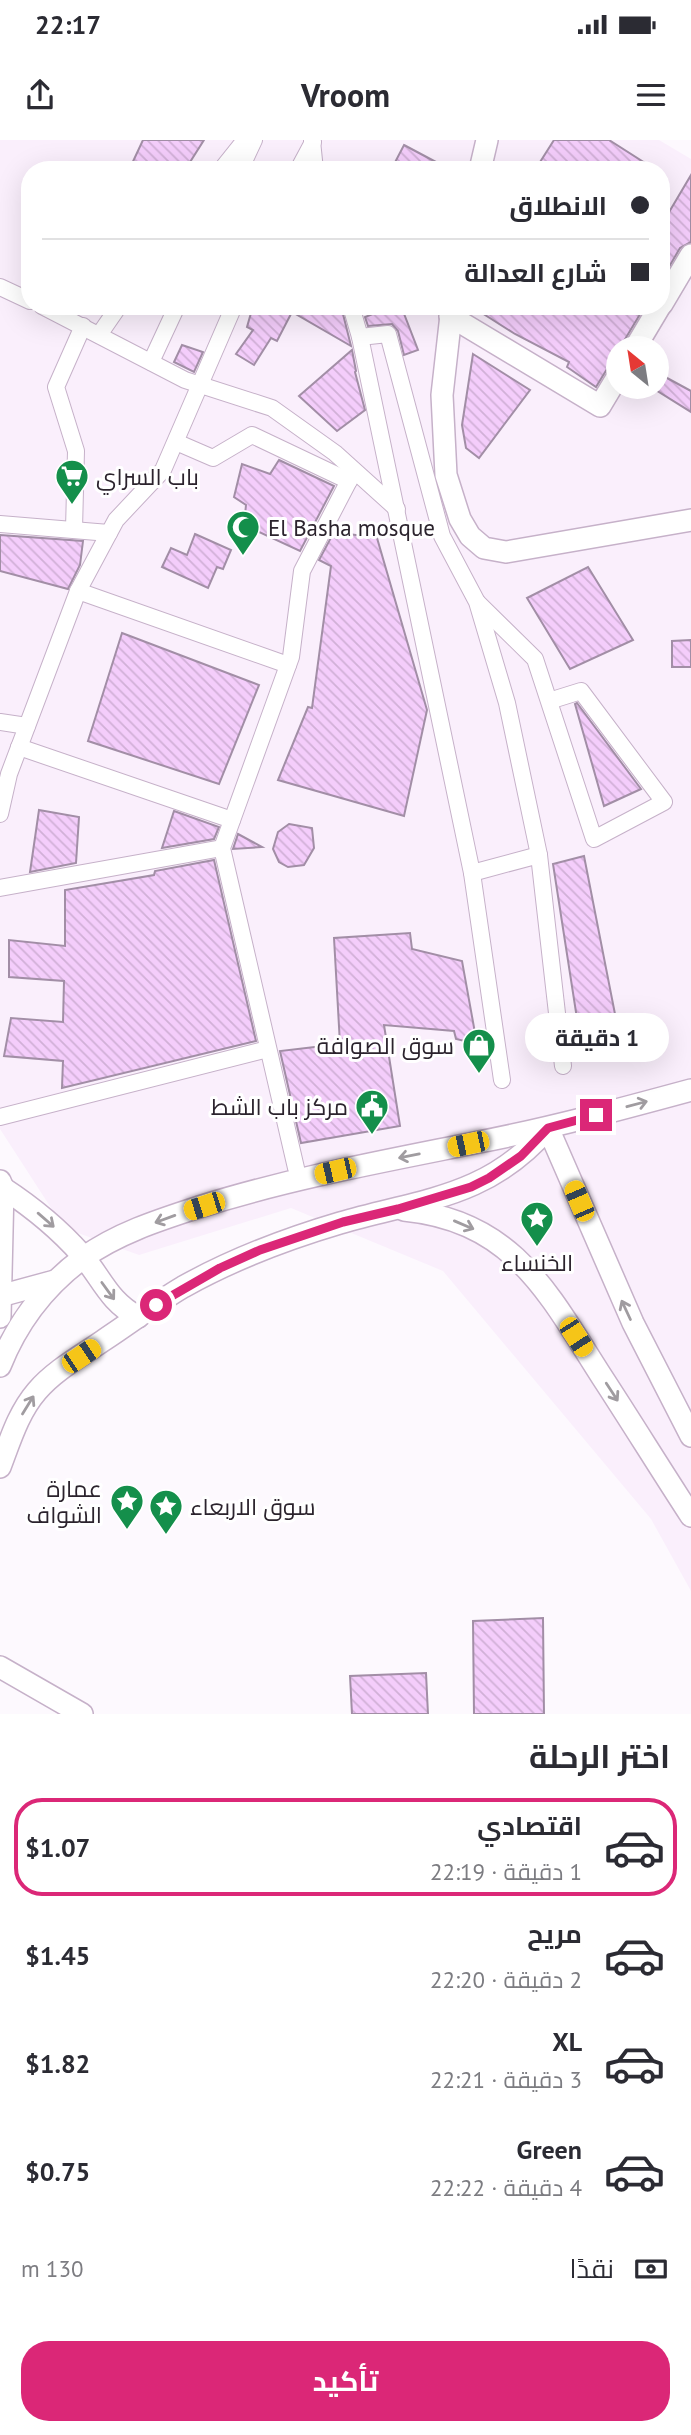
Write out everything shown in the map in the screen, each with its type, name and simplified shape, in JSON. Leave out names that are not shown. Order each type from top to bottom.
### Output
[{"type":"street","points":[[228,161],[245,140]]},
{"type":"street","points":[[244,161],[254,140]]},
{"type":"street","points":[[482,161],[487,140]]},
{"type":"street","points":[[303,161],[313,141]]},
{"type":"street","points":[[313,141],[314,161]]},
{"type":"street","points":[[670,290],[691,255]]},
{"type":"street","points":[[0,287],[21,297]]},
{"type":"street","points":[[60,315],[185,380],[272,408],[335,453],[351,476]]},
{"type":"street","points":[[99,335],[113,315]]},
{"type":"street","points":[[151,362],[173,315]]},
{"type":"street","points":[[0,814],[4,771],[19,747],[78,591],[116,520],[163,470],[230,315]]},
{"type":"street","points":[[354,315],[397,509],[472,873],[502,1080]]},
{"type":"street","points":[[451,315],[442,395],[446,475],[460,519],[470,536],[484,548],[506,552],[691,520]]},
{"type":"street","points":[[457,315],[600,406],[606,396]]},
{"type":"street","points":[[642,336],[655,315]]},
{"type":"street","points":[[74,529],[76,451],[56,387],[83,326]]},
{"type":"street","points":[[360,337],[388,334],[442,536],[477,602],[507,703],[539,855],[563,1066]]},
{"type":"street","points":[[176,442],[214,458],[251,435],[351,476],[397,509]]},
{"type":"street","points":[[296,1168],[222,848],[288,666],[302,571],[351,476]]},
{"type":"street","points":[[0,524],[109,533]]},
{"type":"street","points":[[78,591],[288,666]]},
{"type":"street","points":[[477,602],[535,659],[594,839],[664,802],[581,691],[549,701]]},
{"type":"street","points":[[0,722],[27,726]]},
{"type":"street","points":[[19,747],[232,820]]},
{"type":"street","points":[[0,888],[222,848]]},
{"type":"street","points":[[472,873],[539,855]]},
{"type":"street","points":[[0,1116],[268,1049]]},
{"type":"street","points":[[0,1366],[32,1307],[56,1281],[84,1258],[127,1233],[229,1197],[335,1171],[548,1128],[691,1090]]},
{"type":"street","points":[[0,1467],[19,1420],[36,1392],[62,1369],[181,1289],[260,1250],[343,1222],[453,1193],[489,1178],[521,1156],[548,1128]]},
{"type":"street","points":[[548,1128],[633,1323],[691,1436]]},
{"type":"street","points":[[1,1184],[49,1221],[84,1258],[118,1304],[138,1317]]},
{"type":"street","points":[[1,1184],[0,1304],[56,1281]]},
{"type":"street","points":[[398,1209],[466,1224],[486,1235],[523,1263],[552,1299],[691,1516]]},
{"type":"street","points":[[0,1667],[82,1714]]},
{"type":"shaded area","points":[[0,140],[659,140],[691,159],[691,1591],[651,1519],[443,1271],[291,1208],[139,1255],[64,1228],[0,1129]]},
{"type":"building","points":[[143,140],[204,140],[191,161],[133,161]]},
{"type":"building","points":[[554,140],[609,140],[642,161],[541,161]]},
{"type":"building","points":[[404,145],[434,161],[396,161]]},
{"type":"building","points":[[691,175],[691,242],[680,248],[670,265],[670,210]]},
{"type":"building","points":[[250,315],[290,315],[277,341],[271,338],[254,365],[236,354],[253,330],[247,327]]},
{"type":"building","points":[[297,315],[343,315],[351,346]]},
{"type":"building","points":[[404,315],[418,350],[404,355],[398,331],[392,324],[368,326],[365,317]]},
{"type":"building","points":[[485,315],[640,315],[627,336],[606,336],[606,371],[596,387],[567,367],[569,362]]},
{"type":"building","points":[[182,345],[203,352],[194,372],[174,362]]},
{"type":"building","points":[[352,350],[365,410],[337,431],[299,396]]},
{"type":"building","points":[[473,354],[530,390],[479,458],[466,448],[462,425]]},
{"type":"building","points":[[669,379],[691,391],[691,412],[669,398]]},
{"type":"building","points":[[279,460],[334,486],[300,551],[244,525],[246,505],[234,497],[242,464],[270,474]]},
{"type":"building","points":[[334,532],[377,538],[427,710],[404,816],[278,780],[308,707],[312,708],[331,566],[319,560]]},
{"type":"building","points":[[195,534],[231,550],[223,569],[217,567],[208,588],[162,567],[171,548],[187,555]]},
{"type":"building","points":[[0,535],[83,541],[80,565],[68,589],[0,571]]},
{"type":"building","points":[[588,567],[633,640],[570,669],[527,598]]},
{"type":"building","points":[[122,633],[259,685],[219,784],[88,741]]},
{"type":"building","points":[[691,640],[691,667],[672,667],[672,641]]},
{"type":"building","points":[[577,703],[641,789],[604,806],[575,704]]},
{"type":"building","points":[[39,810],[79,817],[76,863],[30,872]]},
{"type":"building","points":[[174,811],[219,827],[214,839],[162,848]]},
{"type":"building","points":[[289,824],[312,828],[314,848],[304,865],[288,867],[279,862],[273,849],[278,832]]},
{"type":"building","points":[[238,834],[262,847],[233,849]]},
{"type":"building","points":[[584,856],[615,1014],[578,1025],[553,864]]},
{"type":"building","points":[[214,860],[256,1041],[62,1088],[63,1061],[4,1056],[11,1018],[63,1022],[64,981],[9,977],[9,940],[65,946],[65,890],[154,875],[155,871]]},
{"type":"building","points":[[410,933],[412,949],[462,961],[477,1044],[456,1039],[454,1031],[384,1025],[400,1126],[301,1143],[280,1051],[340,1044],[334,938]]},
{"type":"building","points":[[543,1618],[544,1714],[474,1714],[473,1621]]},
{"type":"building","points":[[426,1673],[428,1714],[352,1714],[350,1676]]},
{"type":"place","name":"باب السراي","points":[[72,506]]},
{"type":"place","name":"El Basha mosque","points":[[243,557]]},
{"type":"place","name":"سوق الصوافة","points":[[479,1075]]},
{"type":"place","name":"مركز باب الشط","points":[[372,1136]]},
{"type":"place","name":"الخنساء","points":[[537,1248]]},
{"type":"place","name":"عمارة الشواف","points":[[127,1531]]},
{"type":"place","name":"سوق الاربعاء","points":[[166,1536]]},
{"type":"route","points":[[156,1305],[220,1268],[260,1250],[343,1222],[471,1187],[521,1156],[548,1128],[596,1115]]}]
